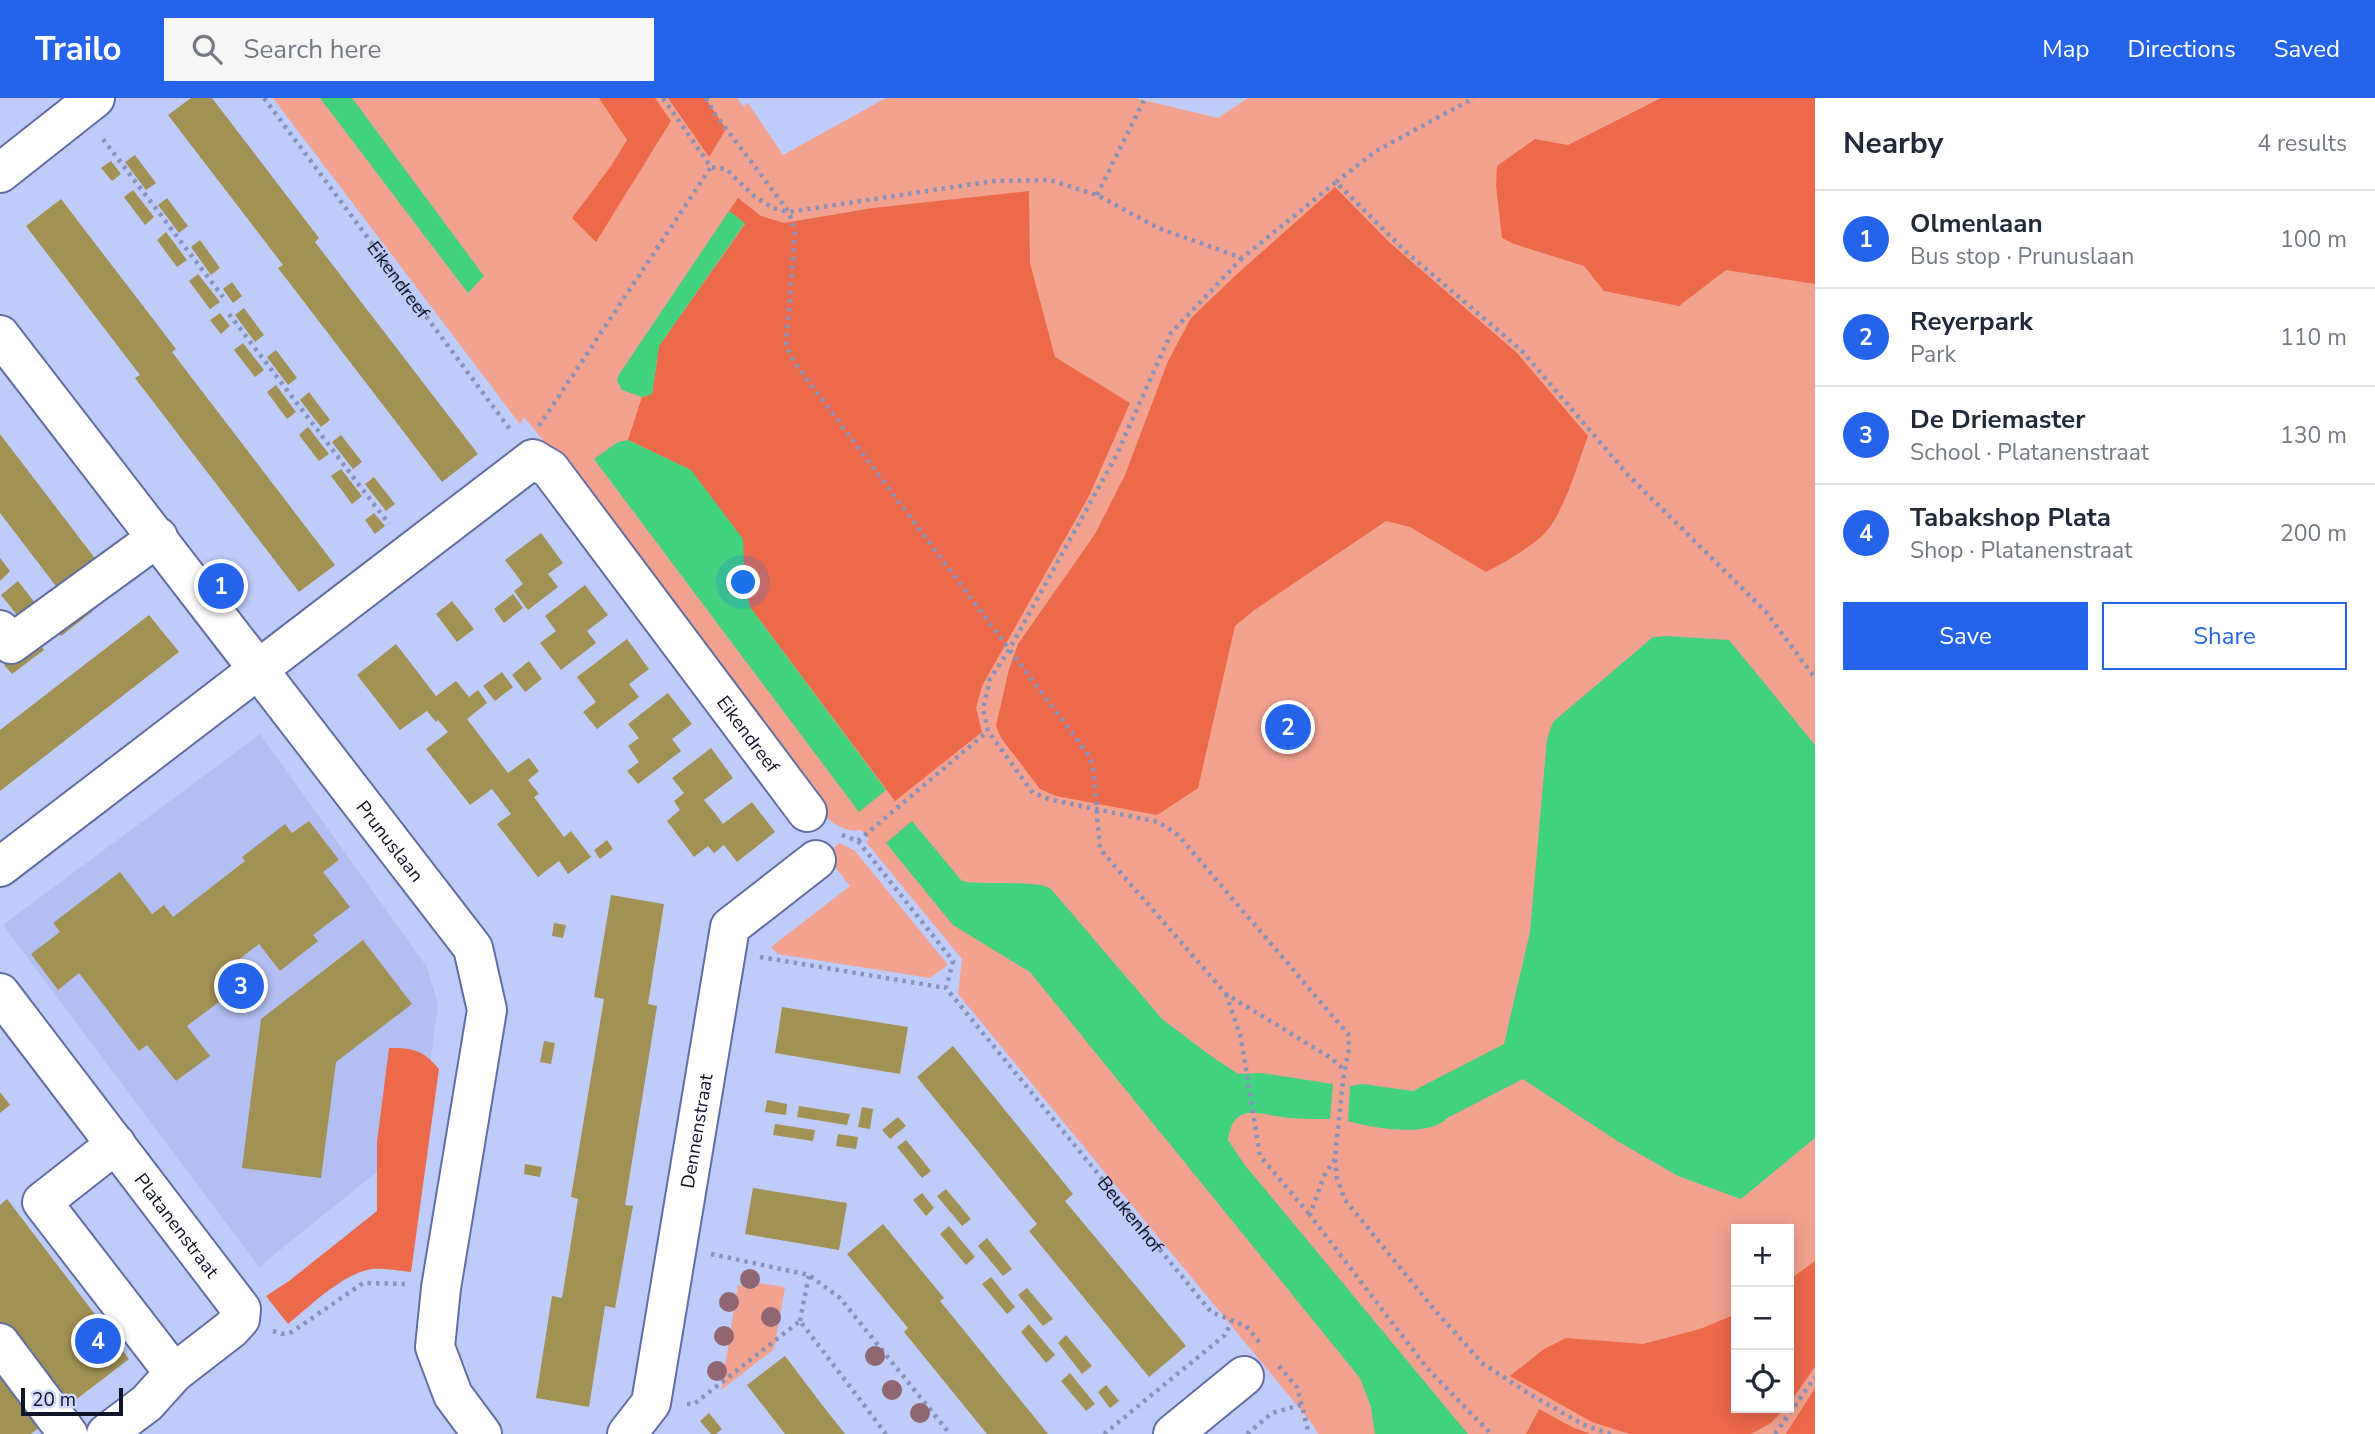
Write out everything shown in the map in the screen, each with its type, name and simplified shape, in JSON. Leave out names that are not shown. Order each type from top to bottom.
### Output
[{"type":"street","points":[[0,173],[88,104]]},
{"type":"street","name":"Prunuslaan","points":[[0,335],[472,948],[487,1010],[435,1347],[453,1395],[482,1434]]},
{"type":"street","points":[[0,867],[533,459]]},
{"type":"street","name":"Eikendreef","points":[[533,459],[550,469],[807,813]]},
{"type":"street","points":[[0,630],[10,645],[158,537]]},
{"type":"street","name":"Dennenstraat","points":[[627,1434],[651,1403],[730,927],[816,860]]},
{"type":"street","name":"Platanenstraat","points":[[0,993],[239,1304],[241,1314]]},
{"type":"street","points":[[116,1144],[42,1202],[174,1373]]},
{"type":"street","points":[[106,1434],[147,1403],[174,1373],[232,1329],[241,1314]]},
{"type":"street","points":[[0,1343],[68,1434]]},
{"type":"street","points":[[1173,1434],[1259,1359]]},
{"type":"path","name":"Eikendreef","points":[[264,98],[533,459]]},
{"type":"path","points":[[663,98],[710,167],[726,169],[754,196],[774,208],[789,212],[993,181],[1050,180],[1097,195],[1158,228],[1242,258]]},
{"type":"path","points":[[706,98],[715,114],[789,212],[794,233],[786,346],[793,362],[1090,757],[1100,849],[1226,994],[1331,1058],[1344,1070]]},
{"type":"path","points":[[1097,195],[1145,98]]},
{"type":"path","points":[[1474,98],[1376,152],[1336,182],[1242,258],[1171,333],[1116,456],[1009,650],[990,679],[983,709],[988,731],[1033,793],[1052,800],[1158,822],[1178,835],[1348,1034],[1349,1049],[1344,1070],[1335,1158],[1337,1178],[1345,1200],[1433,1308],[1482,1363],[1586,1426],[1611,1434]]},
{"type":"path","points":[[88,104],[223,297]]},
{"type":"path","points":[[533,459],[536,432],[551,405],[710,167]]},
{"type":"path","points":[[1336,182],[1406,252],[1522,351],[1628,475],[1766,612],[1815,678]]},
{"type":"path","points":[[229,314],[411,552]]},
{"type":"path","points":[[858,841],[988,731]]},
{"type":"path","points":[[726,951],[946,988],[953,961],[858,841],[825,830],[807,813]]},
{"type":"path","name":"Beukenhof","points":[[946,988],[1211,1312],[1246,1326],[1259,1359],[1297,1387],[1309,1434]]},
{"type":"path","points":[[1226,994],[1241,1038],[1260,1156],[1310,1214],[1426,1367],[1491,1434]]},
{"type":"path","points":[[1310,1214],[1324,1176],[1335,1158]]},
{"type":"path","points":[[676,1244],[728,1259],[809,1275],[840,1298],[950,1434]]},
{"type":"path","points":[[651,1403],[694,1404],[800,1321],[809,1275]]},
{"type":"path","points":[[241,1314],[275,1333],[286,1334],[363,1283],[442,1288]]},
{"type":"path","points":[[800,1321],[886,1434]]},
{"type":"path","points":[[1104,1434],[1225,1335],[1233,1321]]},
{"type":"path","points":[[1775,1434],[1815,1377]]},
{"type":"path","points":[[1247,1434],[1272,1413],[1301,1405]]},
{"type":"shaded area","points":[[273,98],[737,98],[744,107],[748,103],[783,155],[886,98],[1135,98],[1218,118],[1248,98],[1815,98],[1815,1434],[1318,1434],[958,994],[962,959],[866,842],[869,839],[861,830],[848,830],[835,824],[814,805],[524,417],[520,424]]},
{"type":"shaded area","points":[[320,98],[352,98],[484,276],[468,293]]},
{"type":"shaded area","points":[[599,98],[655,98],[671,121],[596,242],[572,218],[627,140]]},
{"type":"shaded area","points":[[668,98],[705,98],[726,129],[709,157]]},
{"type":"shaded area","points":[[1661,98],[1815,98],[1815,284],[1726,270],[1679,306],[1604,291],[1584,266],[1502,238],[1496,186],[1497,166],[1535,139],[1568,145]]},
{"type":"shaded area","points":[[1335,187],[1389,242],[1517,353],[1588,436],[1557,516],[1542,536],[1486,572],[1410,527],[1386,521],[1253,611],[1235,626],[1198,788],[1157,815],[1056,796],[1040,789],[1001,738],[996,726],[1009,669],[1018,644],[1095,534],[1125,475],[1168,361],[1191,318]]},
{"type":"shaded area","points":[[1029,191],[1030,263],[1055,357],[1130,403],[1089,496],[982,686],[976,708],[982,732],[895,801],[750,607],[745,586],[691,470],[628,440],[642,397],[652,394],[659,346],[745,224],[729,211],[738,198],[761,216],[784,223],[873,208]]},
{"type":"shaded area","points":[[729,211],[745,223],[659,346],[652,394],[642,397],[622,390],[617,381],[618,376]]},
{"type":"shaded area","points":[[628,440],[691,470],[743,539],[745,586],[750,607],[886,790],[859,812],[594,459],[618,442]]},
{"type":"shaded area","points":[[1653,637],[1729,640],[1815,745],[1815,1138],[1741,1199],[1678,1176],[1619,1142],[1523,1079],[1428,1128],[1400,1130],[1348,1121],[1350,1086],[1363,1084],[1413,1091],[1504,1044],[1530,932],[1547,739],[1553,722]]},
{"type":"shaded area","points":[[260,734],[427,967],[438,1005],[420,1137],[259,1267],[3,925]]},
{"type":"shaded area","points":[[912,821],[962,881],[1034,884],[1051,889],[1162,1019],[1238,1074],[1262,1073],[1333,1084],[1330,1119],[1243,1114],[1231,1127],[1228,1140],[1244,1164],[1468,1434],[1375,1434],[1371,1407],[1360,1378],[1030,972],[953,925],[886,843]]},
{"type":"shaded area","points":[[840,843],[855,851],[948,965],[930,978],[778,954],[771,947],[850,886],[825,854]]},
{"type":"shaded area","points":[[389,1048],[417,1051],[439,1069],[411,1272],[372,1269],[361,1272],[338,1284],[288,1324],[266,1296],[377,1211],[377,1142]]},
{"type":"shaded area","points":[[1815,1261],[1815,1367],[1794,1397],[1794,1287],[1794,1276]]},
{"type":"shaded area","points":[[758,1283],[785,1287],[774,1349],[721,1390],[738,1285],[757,1288]]},
{"type":"shaded area","points":[[1731,1316],[1731,1413],[1780,1413],[1771,1423],[1751,1434],[1630,1434],[1592,1422],[1510,1376],[1544,1349],[1566,1338],[1643,1344],[1700,1329]]},
{"type":"shaded area","points":[[1815,1388],[1815,1434],[1786,1434],[1787,1432]]},
{"type":"shaded area","points":[[1539,1409],[1572,1427],[1590,1434],[1526,1434]]},
{"type":"building","points":[[191,98],[212,98],[319,238],[315,242],[478,454],[442,482],[278,268],[283,265],[168,115]]},
{"type":"building","points":[[135,155],[156,183],[146,190],[125,162]]},
{"type":"building","points":[[111,161],[121,174],[112,181],[101,168]]},
{"type":"building","points":[[133,190],[154,217],[145,225],[124,197]]},
{"type":"building","points":[[167,198],[188,226],[179,233],[158,205]]},
{"type":"building","points":[[61,199],[176,349],[172,352],[335,565],[299,592],[135,378],[140,375],[26,226]]},
{"type":"building","points":[[166,232],[187,260],[177,267],[157,240]]},
{"type":"building","points":[[200,240],[220,268],[211,275],[191,247]]},
{"type":"building","points":[[198,274],[220,302],[210,309],[189,281]]},
{"type":"building","points":[[232,282],[242,296],[233,303],[223,289]]},
{"type":"building","points":[[244,308],[264,335],[255,342],[235,315]]},
{"type":"building","points":[[220,313],[230,326],[221,334],[210,320]]},
{"type":"building","points":[[243,343],[264,370],[255,377],[234,350]]},
{"type":"building","points":[[276,350],[297,378],[288,385],[267,357]]},
{"type":"building","points":[[276,385],[296,412],[287,419],[267,392]]},
{"type":"building","points":[[309,392],[330,420],[321,427],[300,400]]},
{"type":"building","points":[[308,427],[329,454],[319,461],[299,435]]},
{"type":"building","points":[[0,434],[97,561],[59,590],[0,513]]},
{"type":"building","points":[[341,435],[362,462],[353,469],[332,442]]},
{"type":"building","points":[[341,469],[362,496],[352,504],[331,476]]},
{"type":"building","points":[[374,477],[395,504],[386,511],[365,484]]},
{"type":"building","points":[[374,513],[385,526],[375,534],[365,520]]},
{"type":"building","points":[[541,533],[563,563],[548,574],[558,587],[528,610],[514,591],[523,584],[505,560]]},
{"type":"building","points":[[0,558],[10,571],[0,581]]},
{"type":"building","points":[[18,581],[36,604],[21,620],[1,595]]},
{"type":"building","points":[[585,585],[608,615],[587,631],[596,643],[561,670],[540,643],[556,631],[545,616]]},
{"type":"building","points":[[513,594],[523,608],[504,623],[494,609]]},
{"type":"building","points":[[452,601],[474,629],[457,642],[436,614]]},
{"type":"building","points":[[86,602],[93,611],[61,636],[54,627]]},
{"type":"building","points":[[149,615],[179,652],[0,791],[0,730]]},
{"type":"building","points":[[627,639],[649,669],[629,684],[639,697],[597,729],[583,712],[596,702],[577,677]]},
{"type":"building","points":[[36,640],[44,650],[12,674],[4,665]]},
{"type":"building","points":[[396,644],[436,696],[456,681],[469,697],[478,690],[487,703],[467,719],[508,773],[529,758],[539,771],[528,780],[539,794],[534,797],[564,837],[571,831],[591,857],[568,874],[559,861],[538,877],[497,824],[511,814],[492,789],[470,805],[426,749],[448,732],[438,720],[436,722],[427,711],[400,730],[357,675]]},
{"type":"building","points":[[529,661],[542,679],[525,692],[512,675]]},
{"type":"building","points":[[502,672],[513,687],[495,701],[483,686]]},
{"type":"building","points":[[668,693],[692,724],[672,739],[681,751],[638,784],[627,771],[639,762],[628,746],[639,738],[628,724]]},
{"type":"building","points":[[711,748],[733,778],[704,800],[723,824],[752,802],[775,832],[737,862],[724,845],[714,853],[708,846],[694,857],[667,821],[680,810],[674,801],[684,793],[672,778]]},
{"type":"building","points":[[309,821],[339,860],[323,872],[350,907],[313,935],[318,941],[280,971],[259,944],[219,975],[232,992],[187,1026],[210,1056],[176,1081],[147,1045],[139,1051],[79,973],[58,990],[31,954],[60,932],[53,923],[120,872],[152,914],[164,905],[173,917],[245,861],[242,857],[285,824],[292,833]]},
{"type":"building","points":[[607,840],[613,849],[600,859],[594,850]]},
{"type":"building","points":[[611,895],[664,904],[648,1004],[657,1006],[625,1205],[633,1206],[615,1308],[605,1306],[589,1407],[536,1398],[552,1296],[562,1298],[578,1199],[571,1197],[604,999],[594,997]]},
{"type":"building","points":[[554,923],[566,925],[563,938],[552,936]]},
{"type":"building","points":[[363,940],[412,1004],[336,1062],[321,1178],[242,1168],[261,1019]]},
{"type":"building","points":[[782,1007],[908,1027],[900,1074],[775,1053]]},
{"type":"building","points":[[544,1041],[555,1043],[551,1064],[540,1062]]},
{"type":"building","points":[[953,1046],[1073,1194],[1065,1201],[1186,1346],[1149,1377],[1029,1231],[1037,1224],[917,1077]]},
{"type":"building","points":[[0,1092],[10,1105],[0,1113]]},
{"type":"building","points":[[767,1100],[787,1104],[786,1115],[765,1112]]},
{"type":"building","points":[[799,1106],[850,1114],[847,1125],[797,1117]]},
{"type":"building","points":[[862,1107],[873,1109],[870,1129],[858,1127]]},
{"type":"building","points":[[898,1117],[906,1126],[890,1139],[882,1130]]},
{"type":"building","points":[[775,1124],[815,1130],[813,1141],[773,1135]]},
{"type":"building","points":[[838,1134],[858,1137],[856,1149],[836,1146]]},
{"type":"building","points":[[906,1140],[931,1171],[922,1178],[897,1147]]},
{"type":"building","points":[[525,1164],[542,1167],[540,1177],[524,1174]]},
{"type":"building","points":[[753,1188],[847,1203],[839,1250],[745,1234]]},
{"type":"building","points":[[946,1189],[971,1219],[962,1226],[937,1196]]},
{"type":"building","points":[[922,1193],[934,1208],[926,1216],[913,1200]]},
{"type":"building","points":[[7,1199],[129,1359],[65,1408],[0,1323],[0,1205]]},
{"type":"building","points":[[883,1224],[944,1298],[940,1301],[1048,1434],[987,1434],[904,1332],[908,1328],[847,1254]]},
{"type":"building","points":[[949,1226],[975,1257],[966,1265],[940,1234]]},
{"type":"building","points":[[987,1238],[1012,1269],[1003,1276],[978,1246]]},
{"type":"building","points":[[991,1277],[1015,1307],[1007,1314],[982,1284]]},
{"type":"building","points":[[1027,1288],[1053,1319],[1043,1326],[1018,1295]]},
{"type":"building","points":[[1029,1324],[1055,1355],[1046,1363],[1021,1332]]},
{"type":"building","points":[[1066,1335],[1092,1366],[1082,1374],[1058,1343]]},
{"type":"building","points":[[785,1356],[845,1434],[785,1434],[747,1385]]},
{"type":"building","points":[[0,1372],[41,1426],[31,1434],[0,1434]]},
{"type":"building","points":[[1070,1373],[1095,1404],[1086,1411],[1061,1381]]},
{"type":"building","points":[[1106,1385],[1119,1401],[1110,1408],[1098,1392]]},
{"type":"building","points":[[709,1413],[722,1429],[716,1434],[711,1434],[700,1421]]},
{"type":"place","name":"Olmenlaan","points":[[221,586]]},
{"type":"place","name":"Reyerpark","points":[[1288,727]]},
{"type":"place","name":"De Driemaster","points":[[241,986]]},
{"type":"place","name":"Tabakshop Plata","points":[[98,1341]]}]
